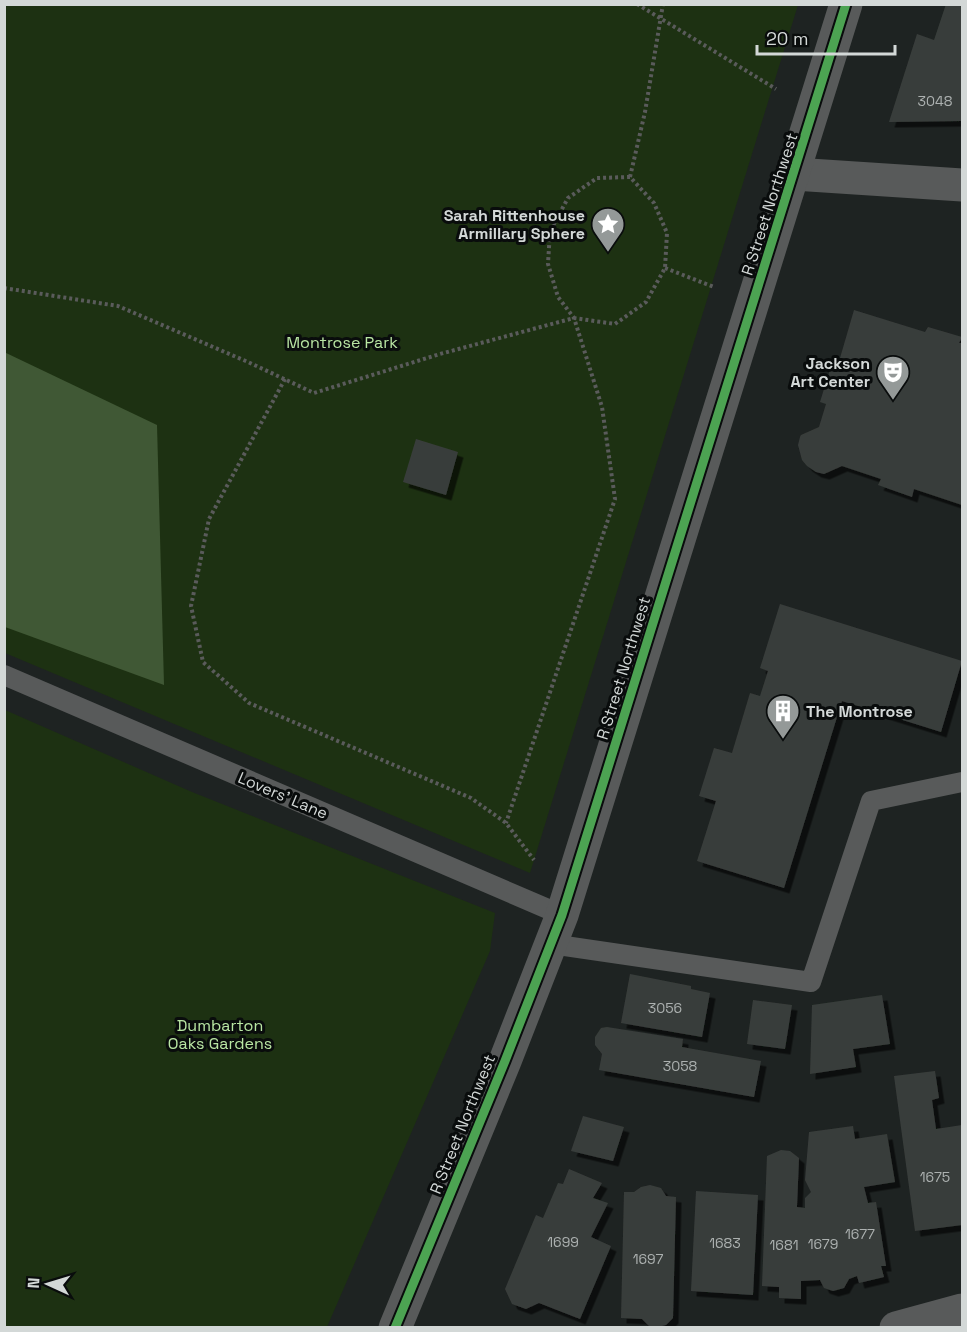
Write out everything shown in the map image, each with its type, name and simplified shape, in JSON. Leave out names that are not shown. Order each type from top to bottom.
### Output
[{"type":"street","name":"R Street Northwest","points":[[395,1328],[501,1072],[557,929],[846,4]]},
{"type":"street","points":[[794,174],[963,185]]},
{"type":"street","points":[[896,1328],[963,1310]]},
{"type":"lane","name":"Lovers' Lane","points":[[4,675],[557,929],[811,982],[871,801],[963,782]]},
{"type":"path","points":[[637,4],[776,89]]},
{"type":"path","points":[[630,177],[645,112],[663,4]]},
{"type":"path","points":[[4,288],[118,306],[314,393],[440,354],[574,318],[615,324],[646,302],[664,268],[667,233],[654,203],[630,177],[597,178],[568,198],[550,231],[548,264],[558,297],[574,318],[602,407],[615,498],[506,823]]},
{"type":"path","points":[[664,268],[714,286]]},
{"type":"path","points":[[285,379],[209,519],[191,606],[203,662],[249,703],[471,798],[506,823],[534,860]]},
{"type":"green space","name":"Montrose Park","points":[[4,5],[798,5],[530,873],[5,653]]},
{"type":"green space","points":[[4,352],[157,425],[164,685],[5,627]]},
{"type":"green space","name":"Dumbarton Oaks Gardens","points":[[5,710],[192,792],[495,913],[490,951],[327,1327],[5,1327]]},
{"type":"building","points":[[946,4],[962,4],[962,121],[889,122],[917,34],[934,40]]},
{"type":"building","points":[[854,310],[925,332],[928,327],[962,337],[959,343],[962,343],[962,505],[914,489],[912,497],[878,485],[881,479],[842,466],[824,474],[816,472],[802,460],[798,445],[800,437],[819,427],[826,404],[820,402],[832,363],[838,365]]},
{"type":"building","points":[[416,439],[458,452],[446,495],[403,482]]},
{"type":"building","name":"The Montrose","points":[[780,604],[962,661],[941,732],[842,701],[784,888],[697,861],[716,801],[699,796],[714,748],[732,753],[750,693],[760,696],[768,671],[760,668]]},
{"type":"building","points":[[630,974],[691,986],[691,989],[710,993],[702,1037],[621,1023]]},
{"type":"building","points":[[882,995],[890,1044],[853,1049],[856,1067],[810,1074],[812,1005]]},
{"type":"building","points":[[753,1000],[792,1005],[785,1049],[747,1044]]},
{"type":"building","points":[[601,1028],[683,1039],[682,1047],[761,1061],[754,1097],[599,1070],[602,1054],[595,1045],[595,1037]]},
{"type":"building","points":[[935,1071],[939,1098],[932,1100],[936,1129],[962,1125],[962,1225],[915,1231],[894,1076]]},
{"type":"building","points":[[583,1116],[624,1127],[613,1161],[571,1151]]},
{"type":"building","points":[[853,1126],[855,1139],[887,1134],[895,1182],[864,1187],[868,1203],[876,1202],[886,1266],[881,1266],[884,1277],[859,1283],[857,1276],[849,1279],[844,1288],[833,1291],[824,1288],[820,1280],[801,1281],[801,1299],[779,1298],[779,1287],[762,1286],[767,1156],[781,1150],[790,1151],[799,1158],[797,1207],[805,1208],[805,1198],[811,1192],[805,1180],[809,1132]]},
{"type":"building","points":[[569,1169],[602,1183],[593,1198],[608,1203],[591,1237],[611,1246],[580,1319],[539,1303],[526,1309],[512,1304],[505,1289],[536,1215],[543,1218],[558,1183],[563,1184]]},
{"type":"building","points":[[650,1185],[661,1188],[666,1196],[676,1197],[673,1318],[666,1325],[658,1327],[649,1326],[642,1319],[621,1318],[624,1192],[634,1192]]},
{"type":"building","points":[[696,1191],[758,1195],[753,1295],[691,1291]]},
{"type":"cycle path","points":[[395,1328],[505,1061],[562,915],[846,4]]},
{"type":"place","name":"Sarah Rittenhouse Armillary Sphere","points":[[608,253]]},
{"type":"place","name":"Jackson Art Center","points":[[893,401]]},
{"type":"place","name":"The Montrose","points":[[783,740]]}]
